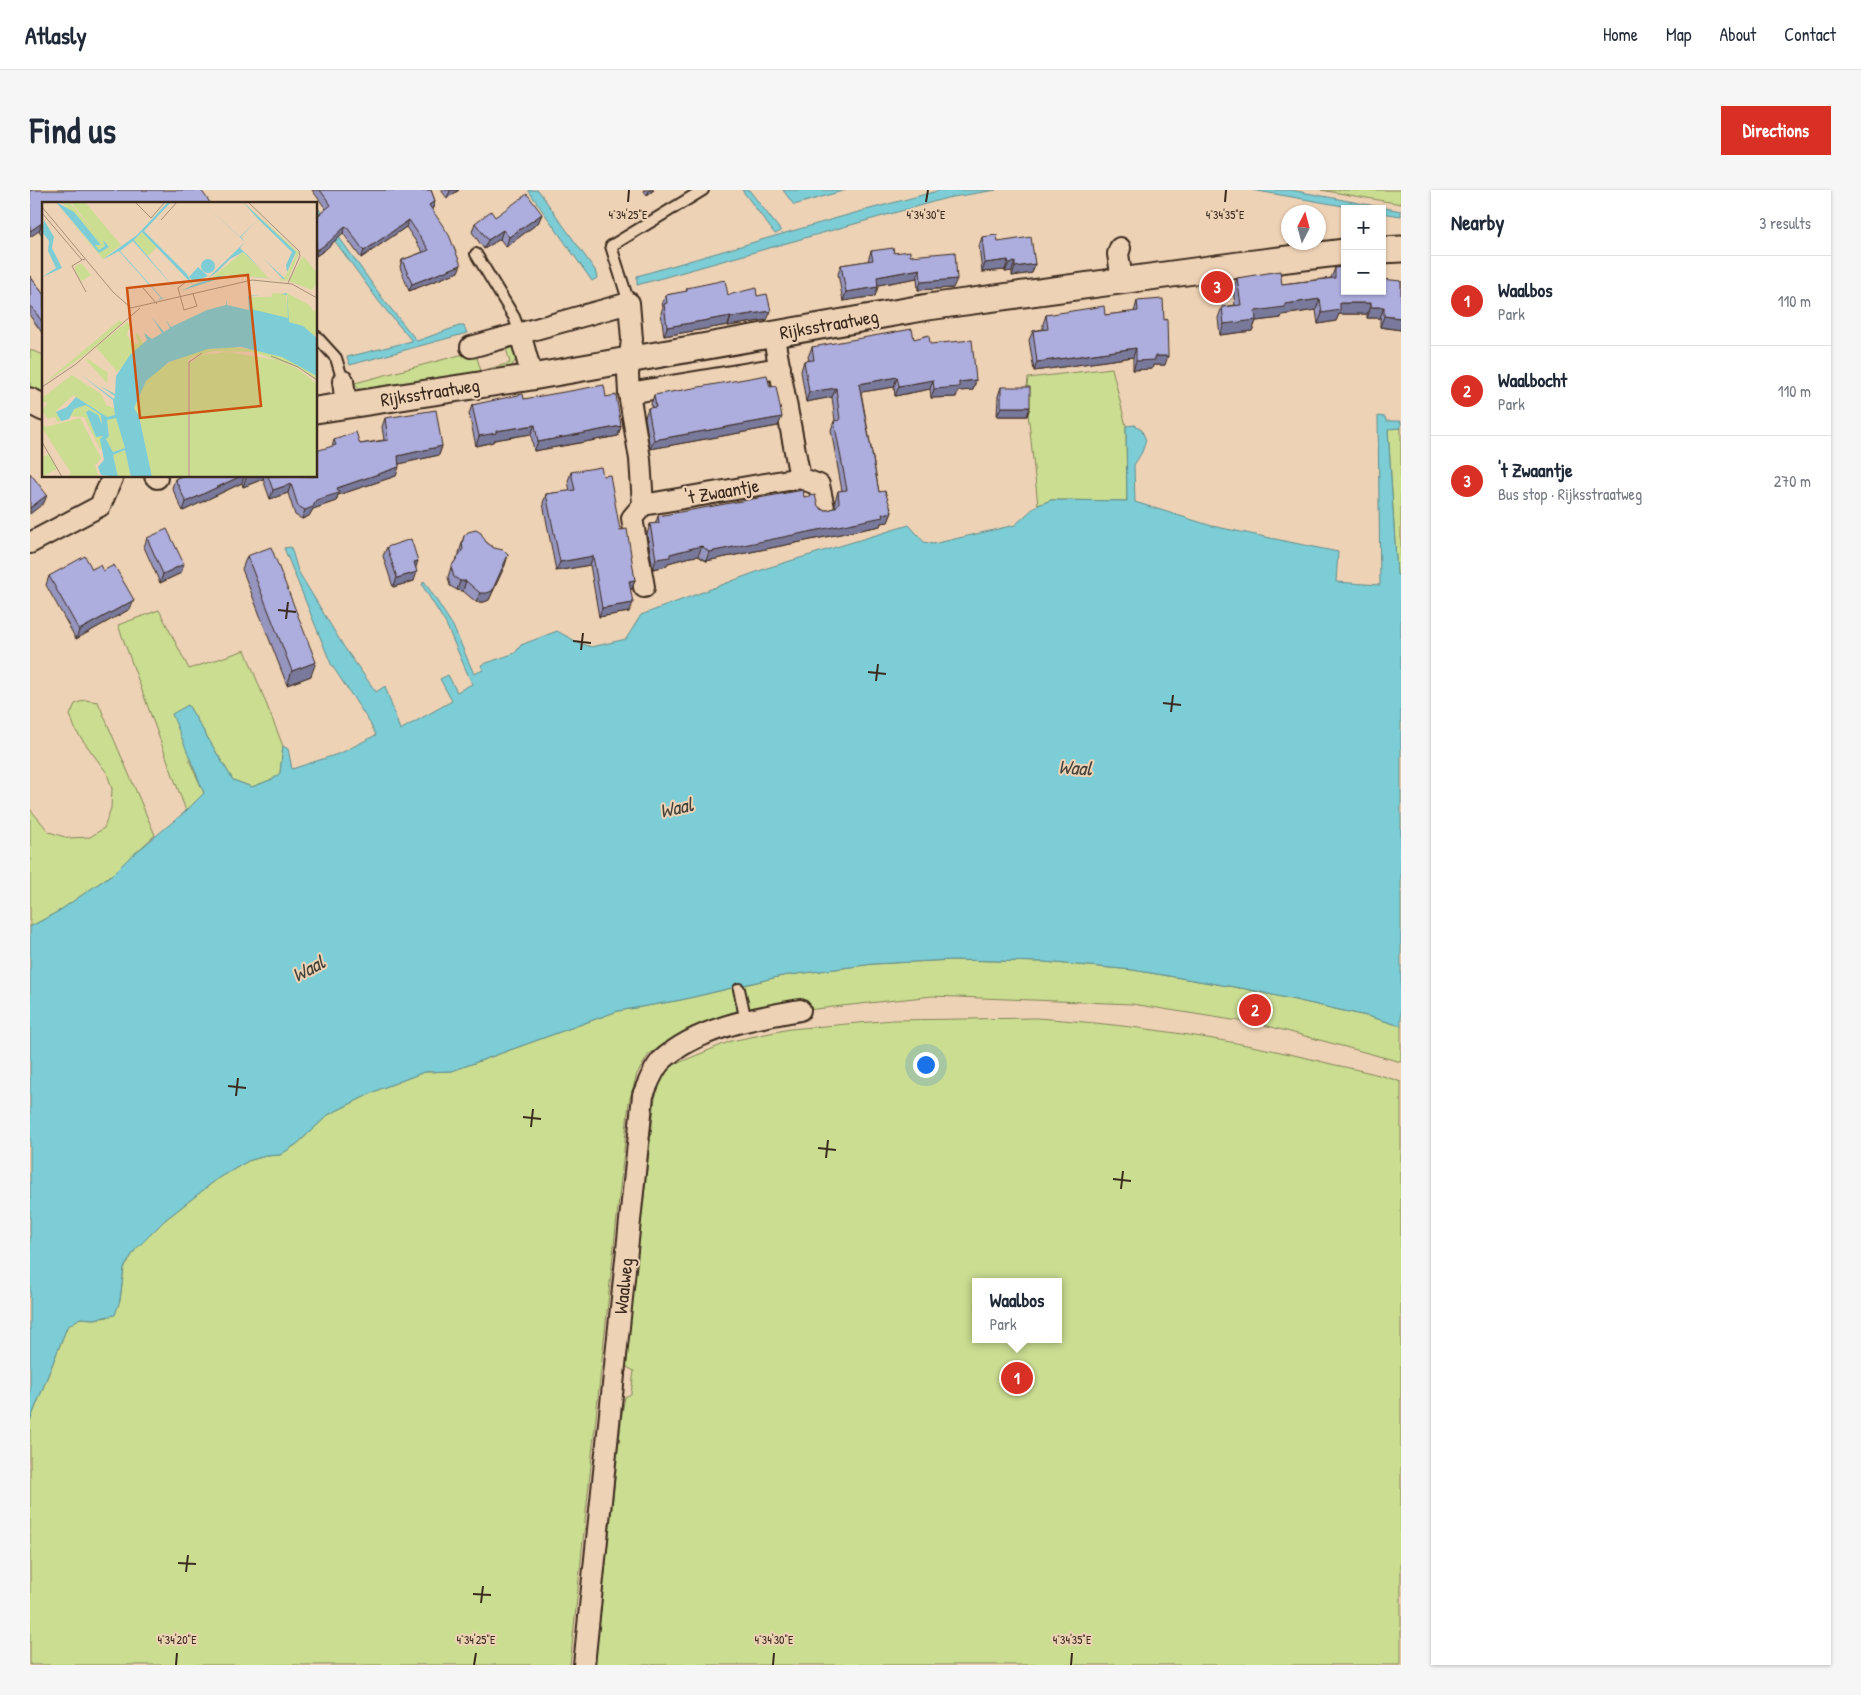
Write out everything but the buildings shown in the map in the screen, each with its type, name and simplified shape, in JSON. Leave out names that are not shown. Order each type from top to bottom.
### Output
[{"type":"street","points":[[1120,248],[1118,254],[1122,280]]},
{"type":"street","points":[[1386,250],[1401,250]]},
{"type":"street","name":"Rijksstraatweg","points":[[318,410],[532,377],[928,307],[1341,253]]},
{"type":"street","name":"Rijksstraatweg","points":[[472,347],[629,302]]},
{"type":"street","points":[[629,302],[632,339],[628,374],[629,393],[640,459],[643,505],[632,518],[644,587]]},
{"type":"street","points":[[520,333],[532,377]]},
{"type":"street","points":[[773,333],[800,478],[819,485],[824,508]]},
{"type":"street","points":[[629,393],[780,368]]},
{"type":"street","points":[[343,381],[346,405]]},
{"type":"street","points":[[30,401],[42,407]]},
{"type":"street","points":[[30,543],[100,506],[112,478]]},
{"type":"street","name":"'t Zwaantje","points":[[643,505],[800,478]]},
{"type":"street","name":"Waalweg","points":[[584,1665],[643,1095],[652,1074],[660,1062],[699,1036],[746,1021],[800,1010]]},
{"type":"lane","points":[[629,302],[611,246],[704,190]]},
{"type":"lane","points":[[476,254],[514,318],[520,333]]},
{"type":"lane","points":[[318,338],[336,358],[343,381]]},
{"type":"lane","points":[[739,989],[746,1021]]},
{"type":"green space","points":[[1321,190],[1401,190],[1401,204]]},
{"type":"green space","points":[[513,345],[515,347],[516,360],[509,369],[364,393],[355,385],[355,383],[475,351],[481,371],[510,363],[506,348]]},
{"type":"green space","points":[[30,350],[42,354],[42,391],[30,386]]},
{"type":"green space","points":[[1112,368],[1126,426],[1127,501],[1051,500],[1038,505],[1026,395],[1028,378]]},
{"type":"green space","points":[[1388,428],[1401,428],[1401,577],[1397,576]]},
{"type":"green space","points":[[159,610],[189,669],[245,650],[283,746],[280,773],[273,779],[252,787],[233,780],[188,705],[190,762],[204,793],[186,811],[118,625]]},
{"type":"green space","points":[[85,700],[98,702],[155,835],[114,873],[59,911],[30,927],[30,809],[49,832],[68,838],[90,837],[104,828],[111,808],[112,789],[107,773],[76,731],[70,715],[75,704]]},
{"type":"green space","points":[[952,960],[1044,962],[1133,970],[1246,989],[1371,1017],[1401,1026],[1401,1062],[1264,1025],[1132,1004],[932,996],[753,1016],[687,1032],[649,1054],[637,1074],[629,1102],[570,1665],[30,1665],[30,1421],[67,1327],[79,1318],[94,1319],[108,1317],[120,1300],[124,1268],[135,1250],[165,1220],[216,1180],[248,1161],[265,1156],[280,1155],[297,1144],[328,1115],[380,1089],[424,1072],[452,1071],[618,1011],[681,1000],[782,976],[873,964]]},
{"type":"green space","points":[[1037,1018],[1147,1029],[1220,1040],[1292,1054],[1401,1082],[1401,1665],[595,1665],[622,1413],[625,1397],[631,1394],[634,1371],[625,1366],[655,1098],[659,1081],[666,1068],[731,1041],[790,1029],[893,1020]]},
{"type":"water","points":[[528,190],[538,190],[595,270],[597,278],[592,281]]},
{"type":"water","points":[[742,190],[749,190],[781,231],[775,234]]},
{"type":"water","points":[[783,190],[846,190],[794,205]]},
{"type":"water","points":[[941,190],[996,190],[947,198],[637,285],[637,276]]},
{"type":"water","points":[[1252,190],[1291,190],[1370,205],[1341,206]]},
{"type":"water","points":[[318,208],[383,299],[417,341],[459,326],[464,326],[467,333],[350,365],[347,357],[412,341],[380,303],[318,218]]},
{"type":"water","points":[[1386,208],[1401,211],[1401,216],[1386,214]]},
{"type":"water","name":"Waal","points":[[1378,416],[1385,417],[1386,421],[1401,421],[1401,428],[1388,429],[1397,575],[1401,577],[1401,1026],[1371,1017],[1246,989],[1133,970],[1044,962],[952,960],[873,964],[782,976],[681,1000],[618,1011],[452,1071],[424,1072],[380,1089],[328,1115],[297,1144],[280,1155],[265,1156],[248,1161],[216,1180],[165,1220],[135,1250],[124,1268],[120,1300],[115,1315],[94,1319],[80,1318],[67,1327],[30,1421],[30,927],[59,911],[114,873],[204,793],[172,714],[188,705],[233,780],[252,787],[273,779],[280,773],[283,746],[288,749],[292,769],[341,753],[376,735],[331,664],[284,548],[291,547],[298,571],[344,647],[376,692],[385,686],[400,730],[452,701],[440,679],[448,675],[457,692],[472,684],[446,624],[422,585],[424,581],[453,626],[474,674],[483,670],[481,665],[515,653],[521,645],[557,631],[579,643],[592,647],[626,639],[641,615],[767,568],[909,525],[924,542],[933,544],[1015,525],[1036,506],[1051,500],[1127,501],[1126,426],[1135,425],[1141,429],[1146,440],[1142,452],[1134,465],[1135,502],[1212,526],[1338,552],[1336,582],[1380,585]]},
{"type":"place","name":"'t Zwaantje","points":[[1217,287]]},
{"type":"place","name":"Waalbocht","points":[[1255,1010]]},
{"type":"place","name":"Waalbos","points":[[1017,1378]]}]
